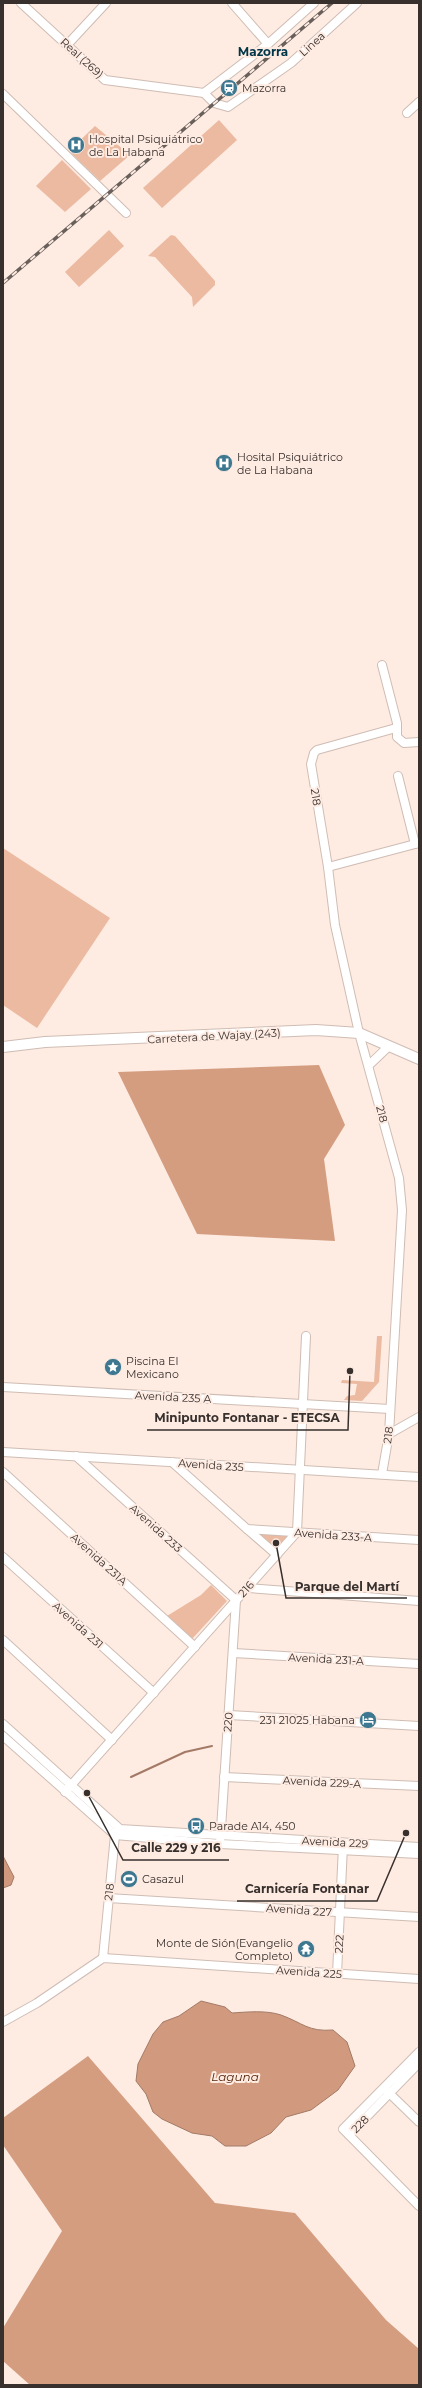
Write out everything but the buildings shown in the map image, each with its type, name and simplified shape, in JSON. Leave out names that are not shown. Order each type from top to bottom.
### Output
[{"type":"main road","name":"Carretera de Wajay (243)","points":[[3,1047],[45,1042],[316,1030],[359,1033],[419,1059]]},
{"type":"street","name":"Real (269)","points":[[21,3],[106,80],[204,93]]},
{"type":"street","points":[[67,45],[106,3]]},
{"type":"street","points":[[232,3],[268,44]]},
{"type":"street","points":[[204,93],[268,44],[314,3]]},
{"type":"street","name":"Linea","points":[[204,93],[214,103],[228,107],[290,63],[357,3]]},
{"type":"street","points":[[3,94],[126,213]]},
{"type":"street","points":[[407,113],[419,102]]},
{"type":"street","points":[[382,665],[397,723],[397,737],[400,741],[410,743],[419,742]]},
{"type":"street","name":"218","points":[[382,1474],[389,1434],[402,1210],[399,1178],[359,1033],[335,925],[312,757],[317,750],[396,728]]},
{"type":"street","points":[[328,867],[417,843],[398,776]]},
{"type":"street","points":[[369,1065],[389,1046]]},
{"type":"street","points":[[297,1532],[306,1336]]},
{"type":"street","name":"Avenida 235 A","points":[[3,1387],[390,1409]]},
{"type":"street","points":[[389,1434],[419,1417]]},
{"type":"street","name":"Avenida 235","points":[[3,1452],[419,1477]]},
{"type":"street","name":"Avenida 233","points":[[76,1456],[236,1600]]},
{"type":"street","points":[[172,1462],[277,1555]]},
{"type":"street","name":"Avenida 231A","points":[[3,1472],[195,1647]]},
{"type":"street","name":"Avenida 233-A","points":[[247,1529],[419,1540]]},
{"type":"street","name":"216","points":[[68,1789],[297,1532]]},
{"type":"street","name":"Avenida 231","points":[[3,1557],[154,1692]]},
{"type":"street","points":[[248,1588],[419,1601]]},
{"type":"street","name":"220","points":[[220,1840],[236,1600]]},
{"type":"street","points":[[3,1640],[112,1740]]},
{"type":"street","name":"Avenida 231-A","points":[[233,1653],[419,1664]]},
{"type":"street","points":[[228,1715],[419,1726]]},
{"type":"street","points":[[3,1724],[68,1789]]},
{"type":"street","points":[[3,1736],[118,1832]]},
{"type":"street","name":"Avenida 229-A","points":[[224,1777],[419,1786]]},
{"type":"street","name":"218","points":[[103,1958],[108,1898],[118,1832]]},
{"type":"street","name":"Avenida 229","points":[[118,1832],[220,1840],[343,1846],[419,1846]]},
{"type":"street","name":"Avenida 229","points":[[343,1846],[419,1854]]},
{"type":"street","name":"222","points":[[337,1974],[343,1846]]},
{"type":"street","name":"Avenida 227","points":[[108,1898],[419,1917]]},
{"type":"street","points":[[3,2022],[37,2003],[103,1958]]},
{"type":"street","name":"Avenida 225","points":[[103,1958],[419,1978]]},
{"type":"street","name":"228","points":[[387,2091],[419,2052]]},
{"type":"street","name":"228","points":[[419,2063],[343,2129],[419,2206]]},
{"type":"street","points":[[387,2091],[419,2122]]},
{"type":"shaded area","points":[[219,120],[237,140],[162,208],[143,188]]},
{"type":"shaded area","points":[[95,126],[130,155],[100,181],[69,151]]},
{"type":"shaded area","points":[[62,160],[91,189],[65,212],[36,186]]},
{"type":"shaded area","points":[[109,230],[124,246],[79,287],[65,272]]},
{"type":"shaded area","points":[[171,235],[175,236],[215,281],[215,285],[193,307],[192,297],[155,257],[148,256]]},
{"type":"shaded area","points":[[3,848],[110,918],[37,1028],[3,1005]]},
{"type":"shaded area","points":[[319,1065],[345,1125],[324,1159],[335,1241],[197,1234],[118,1072]]},
{"type":"shaded area","points":[[377,1336],[382,1336],[379,1382],[362,1401],[344,1400],[347,1396],[355,1395],[357,1384],[341,1383],[342,1380],[374,1382]]},
{"type":"shaded area","points":[[259,1534],[290,1536],[277,1550]]},
{"type":"shaded area","points":[[211,1585],[227,1601],[192,1639],[167,1616],[201,1595]]},
{"type":"shaded area","points":[[88,2056],[215,2203],[295,2213],[386,2320],[419,2349],[419,2385],[30,2385],[3,2361],[3,2328],[62,2231],[3,2145],[3,2118]]},
{"type":"water","points":[[3,1856],[14,1877],[11,1885],[3,1888]]},
{"type":"water","name":"Laguna","points":[[201,2001],[225,2007],[232,2013],[275,2013],[317,2030],[333,2030],[347,2042],[355,2066],[338,2090],[311,2110],[286,2117],[271,2133],[246,2146],[225,2146],[212,2136],[192,2133],[162,2119],[153,2112],[146,2094],[136,2081],[138,2064],[153,2034],[163,2022],[179,2016]]},
{"type":"waterway","points":[[131,1777],[185,1752],[212,1746]]},
{"type":"railway","points":[[3,283],[332,3]]},
{"type":"place","name":"Mazorra","points":[[229,88]]},
{"type":"place","name":"Hospital Psiquiátrico de La Habana","points":[[76,145]]},
{"type":"place","name":"Hosital Psiquiátrico de La Habana","points":[[224,463]]},
{"type":"place","name":"Piscina El Mexicano","points":[[113,1367]]},
{"type":"place","name":"Minipunto Fontanar - ETECSA","points":[[350,1371]]},
{"type":"place","name":"Parque del Martí","points":[[276,1543]]},
{"type":"place","name":"231 21025 Habana","points":[[368,1720]]},
{"type":"place","name":"Calle 229 y 216","points":[[87,1793]]},
{"type":"place","name":"Parade A14, 450","points":[[196,1826]]},
{"type":"place","name":"Carnicería Fontanar","points":[[406,1833]]},
{"type":"place","name":"Casazul","points":[[129,1879]]},
{"type":"place","name":"Monte de Sión(Evangelio Completo)","points":[[306,1949]]},
{"type":"district","name":"Mazorra","points":[[263,52]]}]
